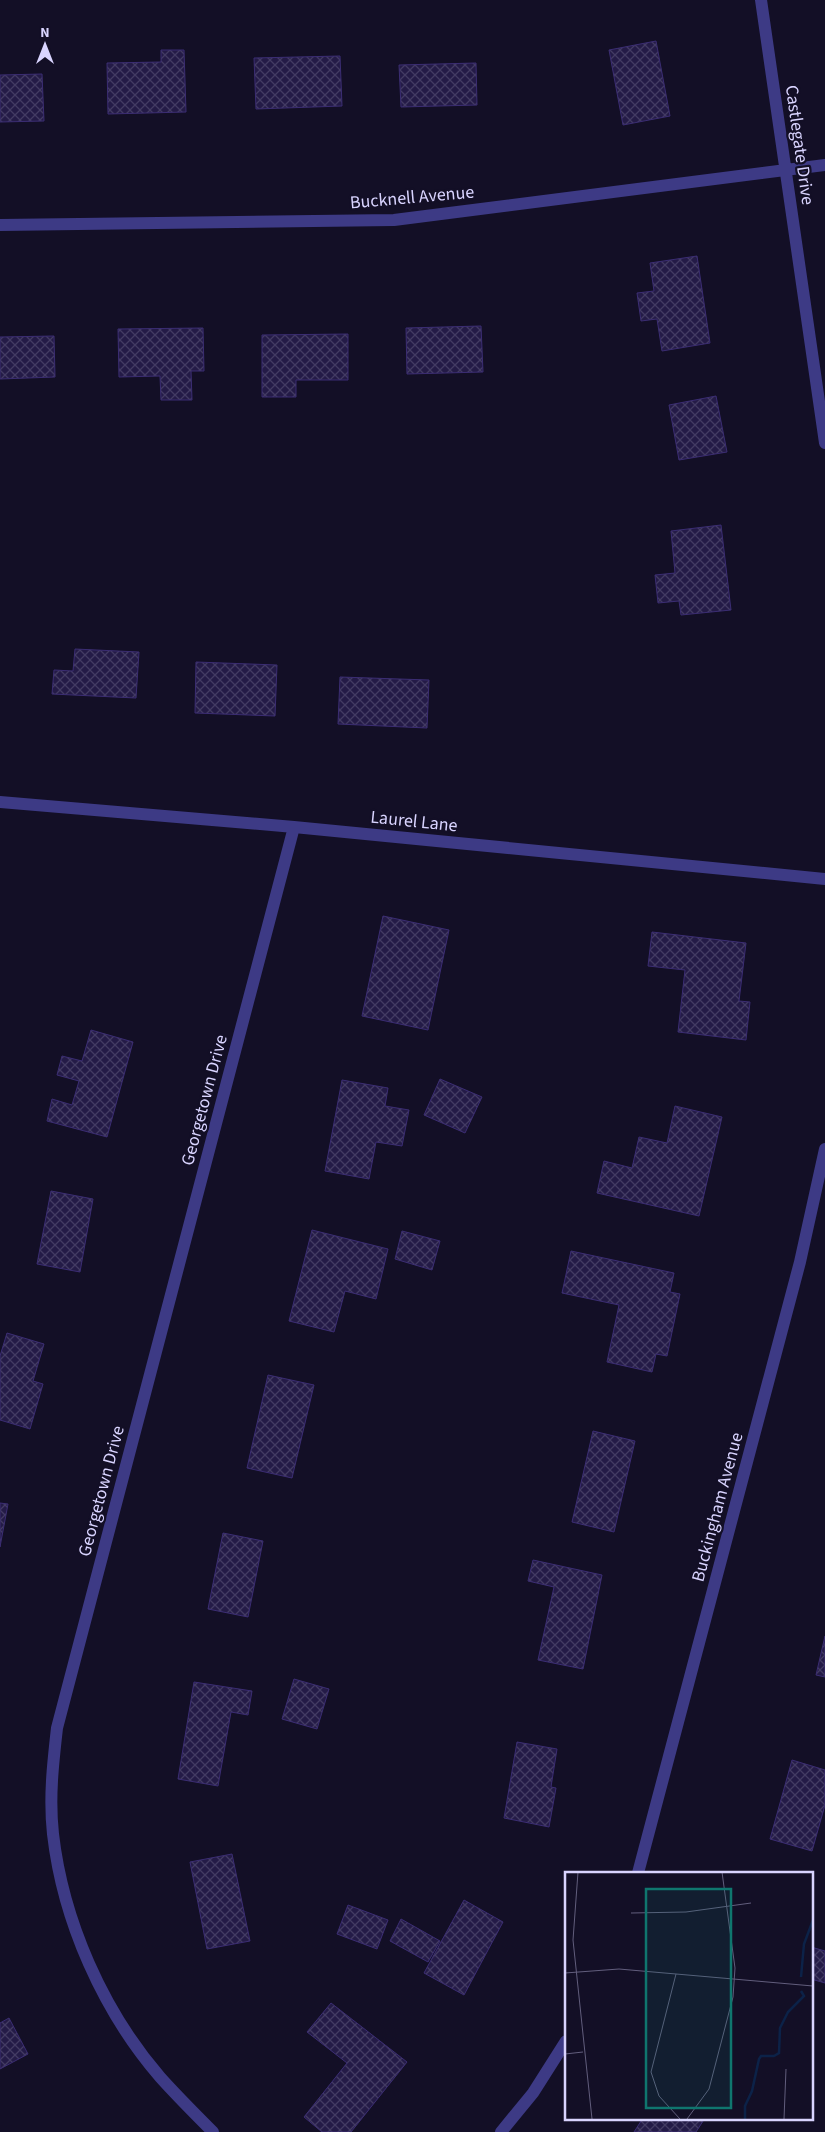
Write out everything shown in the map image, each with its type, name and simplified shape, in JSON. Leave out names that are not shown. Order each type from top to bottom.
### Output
[{"type":"street","name":"Castlegate Drive","points":[[761,0],[825,443]]},
{"type":"street","name":"Bucknell Avenue","points":[[0,225],[394,220],[825,165]]},
{"type":"street","name":"Laurel Lane","points":[[0,802],[294,827],[825,879]]},
{"type":"street","name":"Georgetown Drive","points":[[213,2132],[160,2077],[120,2022],[96,1976],[75,1929],[60,1879],[53,1833],[51,1783],[57,1728],[294,827]]},
{"type":"street","name":"Buckingham Avenue","points":[[638,1872],[800,1262],[825,1149]]},
{"type":"street","points":[[501,2132],[533,2093],[565,2043]]},
{"type":"building","points":[[656,41],[670,116],[623,125],[609,50]]},
{"type":"building","points":[[161,50],[184,50],[186,112],[108,114],[107,63],[161,62]]},
{"type":"building","points":[[340,56],[342,106],[256,109],[254,58]]},
{"type":"building","points":[[476,63],[477,105],[401,107],[399,65]]},
{"type":"building","points":[[42,74],[44,121],[0,122],[0,75]]},
{"type":"building","points":[[697,256],[710,343],[662,351],[657,319],[641,321],[637,293],[654,291],[650,263]]},
{"type":"building","points":[[481,326],[483,372],[407,374],[406,328]]},
{"type":"building","points":[[203,328],[204,371],[191,371],[192,400],[161,400],[160,376],[119,377],[118,329]]},
{"type":"building","points":[[348,334],[348,380],[296,380],[296,397],[262,397],[262,335]]},
{"type":"building","points":[[54,336],[55,377],[0,379],[0,337]]},
{"type":"building","points":[[716,396],[727,452],[679,460],[669,405]]},
{"type":"building","points":[[721,525],[731,610],[681,615],[679,601],[658,603],[655,575],[675,573],[671,531]]},
{"type":"building","points":[[75,649],[139,652],[136,698],[52,694],[54,670],[73,671]]},
{"type":"building","points":[[196,662],[277,665],[275,716],[195,713]]},
{"type":"building","points":[[340,677],[429,680],[427,728],[338,724]]},
{"type":"building","points":[[383,916],[449,930],[428,1030],[362,1016]]},
{"type":"building","points":[[652,932],[746,943],[739,1001],[750,1002],[746,1040],[678,1032],[685,970],[648,966]]},
{"type":"building","points":[[91,1030],[133,1042],[107,1137],[47,1121],[52,1099],[72,1105],[79,1081],[57,1075],[62,1056],[82,1061]]},
{"type":"building","points":[[440,1079],[482,1097],[465,1133],[424,1115]]},
{"type":"building","points":[[342,1080],[388,1088],[385,1106],[409,1110],[402,1146],[376,1142],[369,1179],[325,1171]]},
{"type":"building","points":[[675,1106],[722,1117],[699,1216],[597,1193],[604,1161],[632,1168],[639,1137],[667,1143]]},
{"type":"building","points":[[51,1191],[93,1199],[80,1272],[37,1264]]},
{"type":"building","points":[[312,1230],[388,1249],[376,1299],[345,1291],[334,1332],[289,1321]]},
{"type":"building","points":[[402,1231],[440,1241],[432,1270],[395,1259]]},
{"type":"building","points":[[571,1251],[674,1273],[670,1292],[680,1294],[667,1356],[656,1354],[652,1372],[607,1362],[619,1305],[562,1293]]},
{"type":"building","points":[[7,1333],[44,1344],[33,1381],[43,1384],[30,1429],[0,1420],[0,1356]]},
{"type":"building","points":[[268,1375],[314,1385],[292,1478],[247,1468]]},
{"type":"building","points":[[593,1431],[635,1441],[614,1532],[572,1522]]},
{"type":"building","points":[[0,1503],[8,1504],[0,1547]]},
{"type":"building","points":[[223,1533],[263,1541],[248,1617],[208,1609]]},
{"type":"building","points":[[533,1560],[602,1575],[583,1669],[538,1660],[554,1587],[528,1581]]},
{"type":"building","points":[[825,1636],[825,1677],[816,1675]]},
{"type":"building","points":[[294,1679],[329,1689],[317,1729],[282,1719]]},
{"type":"building","points":[[194,1682],[252,1691],[248,1715],[231,1712],[218,1786],[178,1779]]},
{"type":"building","points":[[517,1742],[557,1749],[551,1787],[556,1788],[549,1827],[504,1818]]},
{"type":"building","points":[[792,1760],[825,1770],[825,1805],[812,1851],[770,1839]]},
{"type":"building","points":[[232,1854],[250,1941],[207,1949],[190,1862]]},
{"type":"building","points":[[464,1900],[503,1922],[464,1995],[424,1973]]},
{"type":"building","points":[[348,1905],[388,1920],[377,1949],[337,1934]]},
{"type":"building","points":[[401,1919],[440,1941],[428,1962],[390,1941]]},
{"type":"building","points":[[812,1947],[825,1951],[825,1983],[812,1979]]},
{"type":"building","points":[[331,2003],[407,2062],[351,2132],[322,2132],[304,2117],[347,2063],[307,2032]]},
{"type":"building","points":[[9,2018],[28,2054],[0,2069],[0,2023]]},
{"type":"building","points":[[642,2120],[704,2120],[696,2132],[634,2132]]}]
